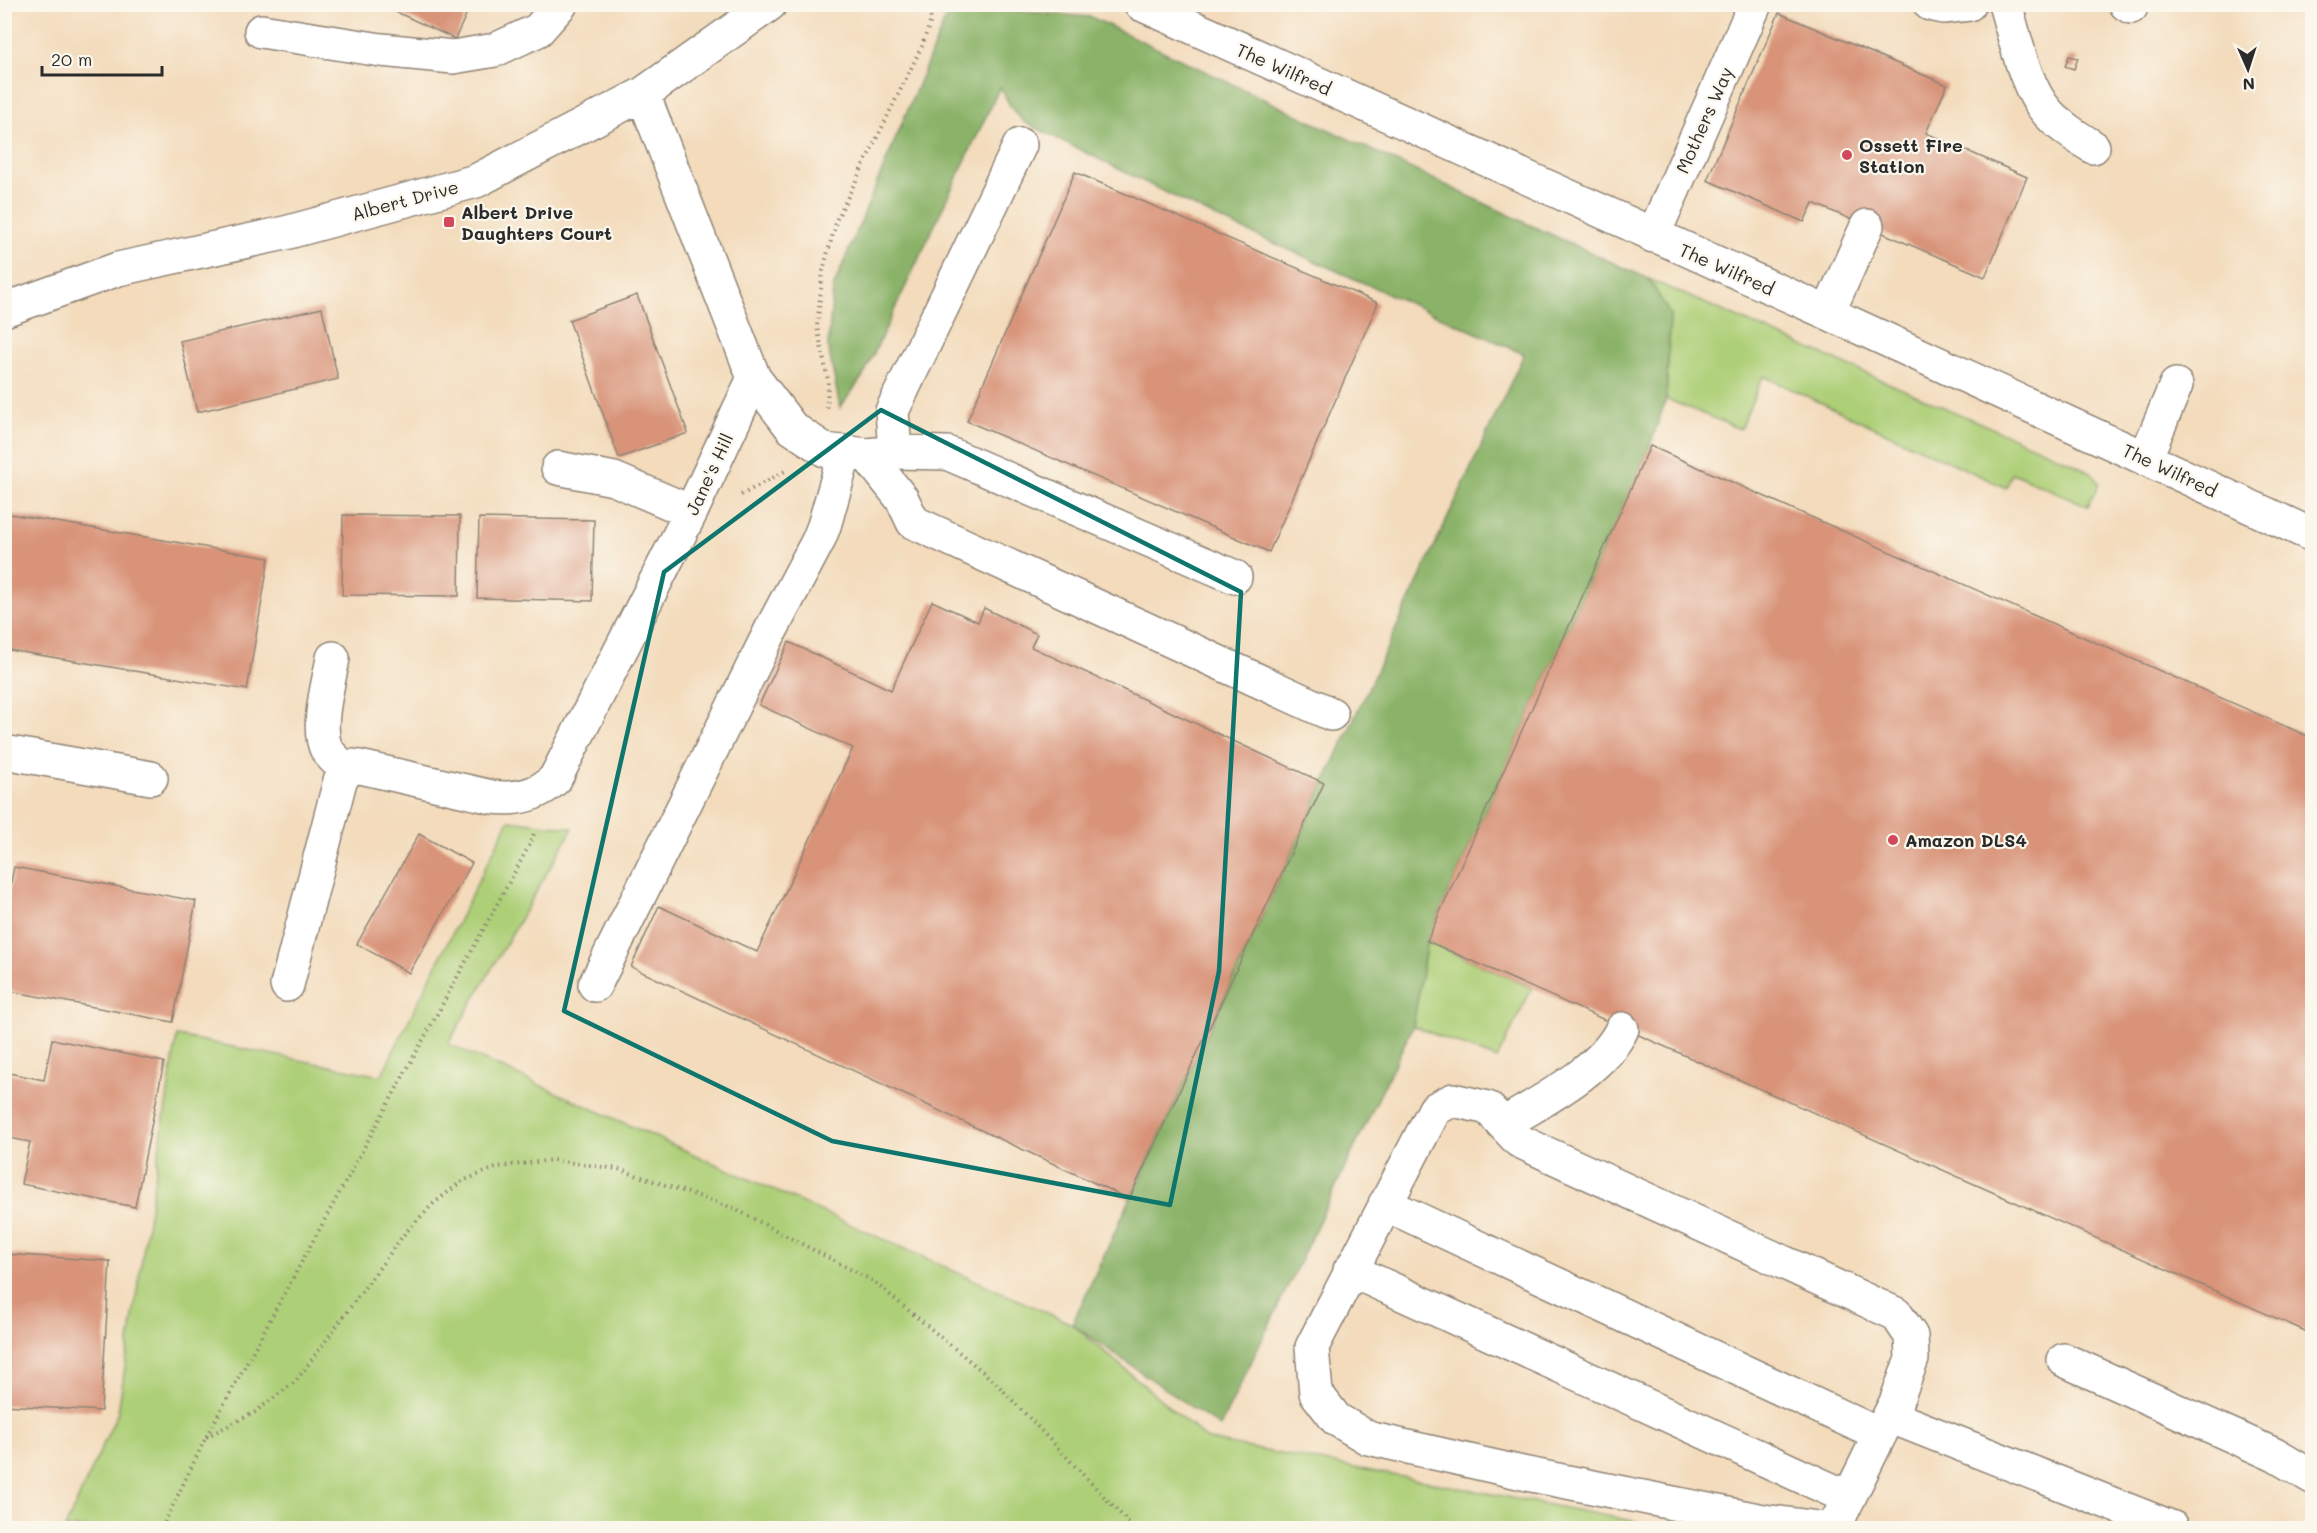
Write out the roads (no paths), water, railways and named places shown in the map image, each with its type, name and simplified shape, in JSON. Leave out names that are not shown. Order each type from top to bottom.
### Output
[{"type":"street","points":[[261,31],[381,50],[453,57],[495,50],[538,30],[561,4]]},
{"type":"street","name":"The Wilfred","points":[[1141,4],[1828,313],[2313,535]]},
{"type":"street","name":"Mothers Way","points":[[1653,236],[1755,4]]},
{"type":"street","points":[[1930,4],[1943,7],[1969,4]]},
{"type":"street","points":[[2005,4],[2028,76],[2046,112],[2064,128],[2093,147]]},
{"type":"street","name":"Albert Drive","points":[[4,310],[118,269],[285,233],[476,181],[643,94],[769,5]]},
{"type":"street","points":[[643,94],[754,378],[792,428],[825,450],[869,453],[947,453],[1235,577]]},
{"type":"street","points":[[595,985],[772,628],[818,541],[892,411],[1020,145]]},
{"type":"street","points":[[1828,313],[1867,226]]},
{"type":"street","name":"Jane's Hill","points":[[346,770],[353,766],[360,767],[507,799],[540,792],[555,779],[691,512],[754,378]]},
{"type":"street","points":[[2145,459],[2176,385]]},
{"type":"street","points":[[869,453],[902,499],[913,522],[1331,714]]},
{"type":"street","points":[[558,468],[614,478],[691,512]]},
{"type":"street","points":[[287,985],[339,781],[346,770],[327,749],[322,736],[333,658]]},
{"type":"street","points":[[4,752],[151,778]]},
{"type":"street","points":[[1504,1124],[1596,1063],[1616,1040],[1622,1029]]},
{"type":"street","points":[[1820,1528],[1762,1521],[1572,1483],[1368,1438],[1336,1419],[1316,1394],[1312,1347],[1435,1109],[1453,1100],[1488,1108],[1518,1141],[1896,1314],[1911,1335],[1912,1359],[1884,1426],[1834,1528]]},
{"type":"street","points":[[1385,1204],[1884,1426],[2173,1528]]},
{"type":"street","points":[[1350,1270],[1849,1498]]},
{"type":"street","points":[[2064,1360],[2275,1455],[2313,1477]]},
{"type":"place","name":"Ossett Fire Station","points":[[1847,155]]},
{"type":"place","name":"Albert Drive Daughters Court","points":[[449,222]]},
{"type":"place","name":"Amazon DLS4","points":[[1893,840]]}]
